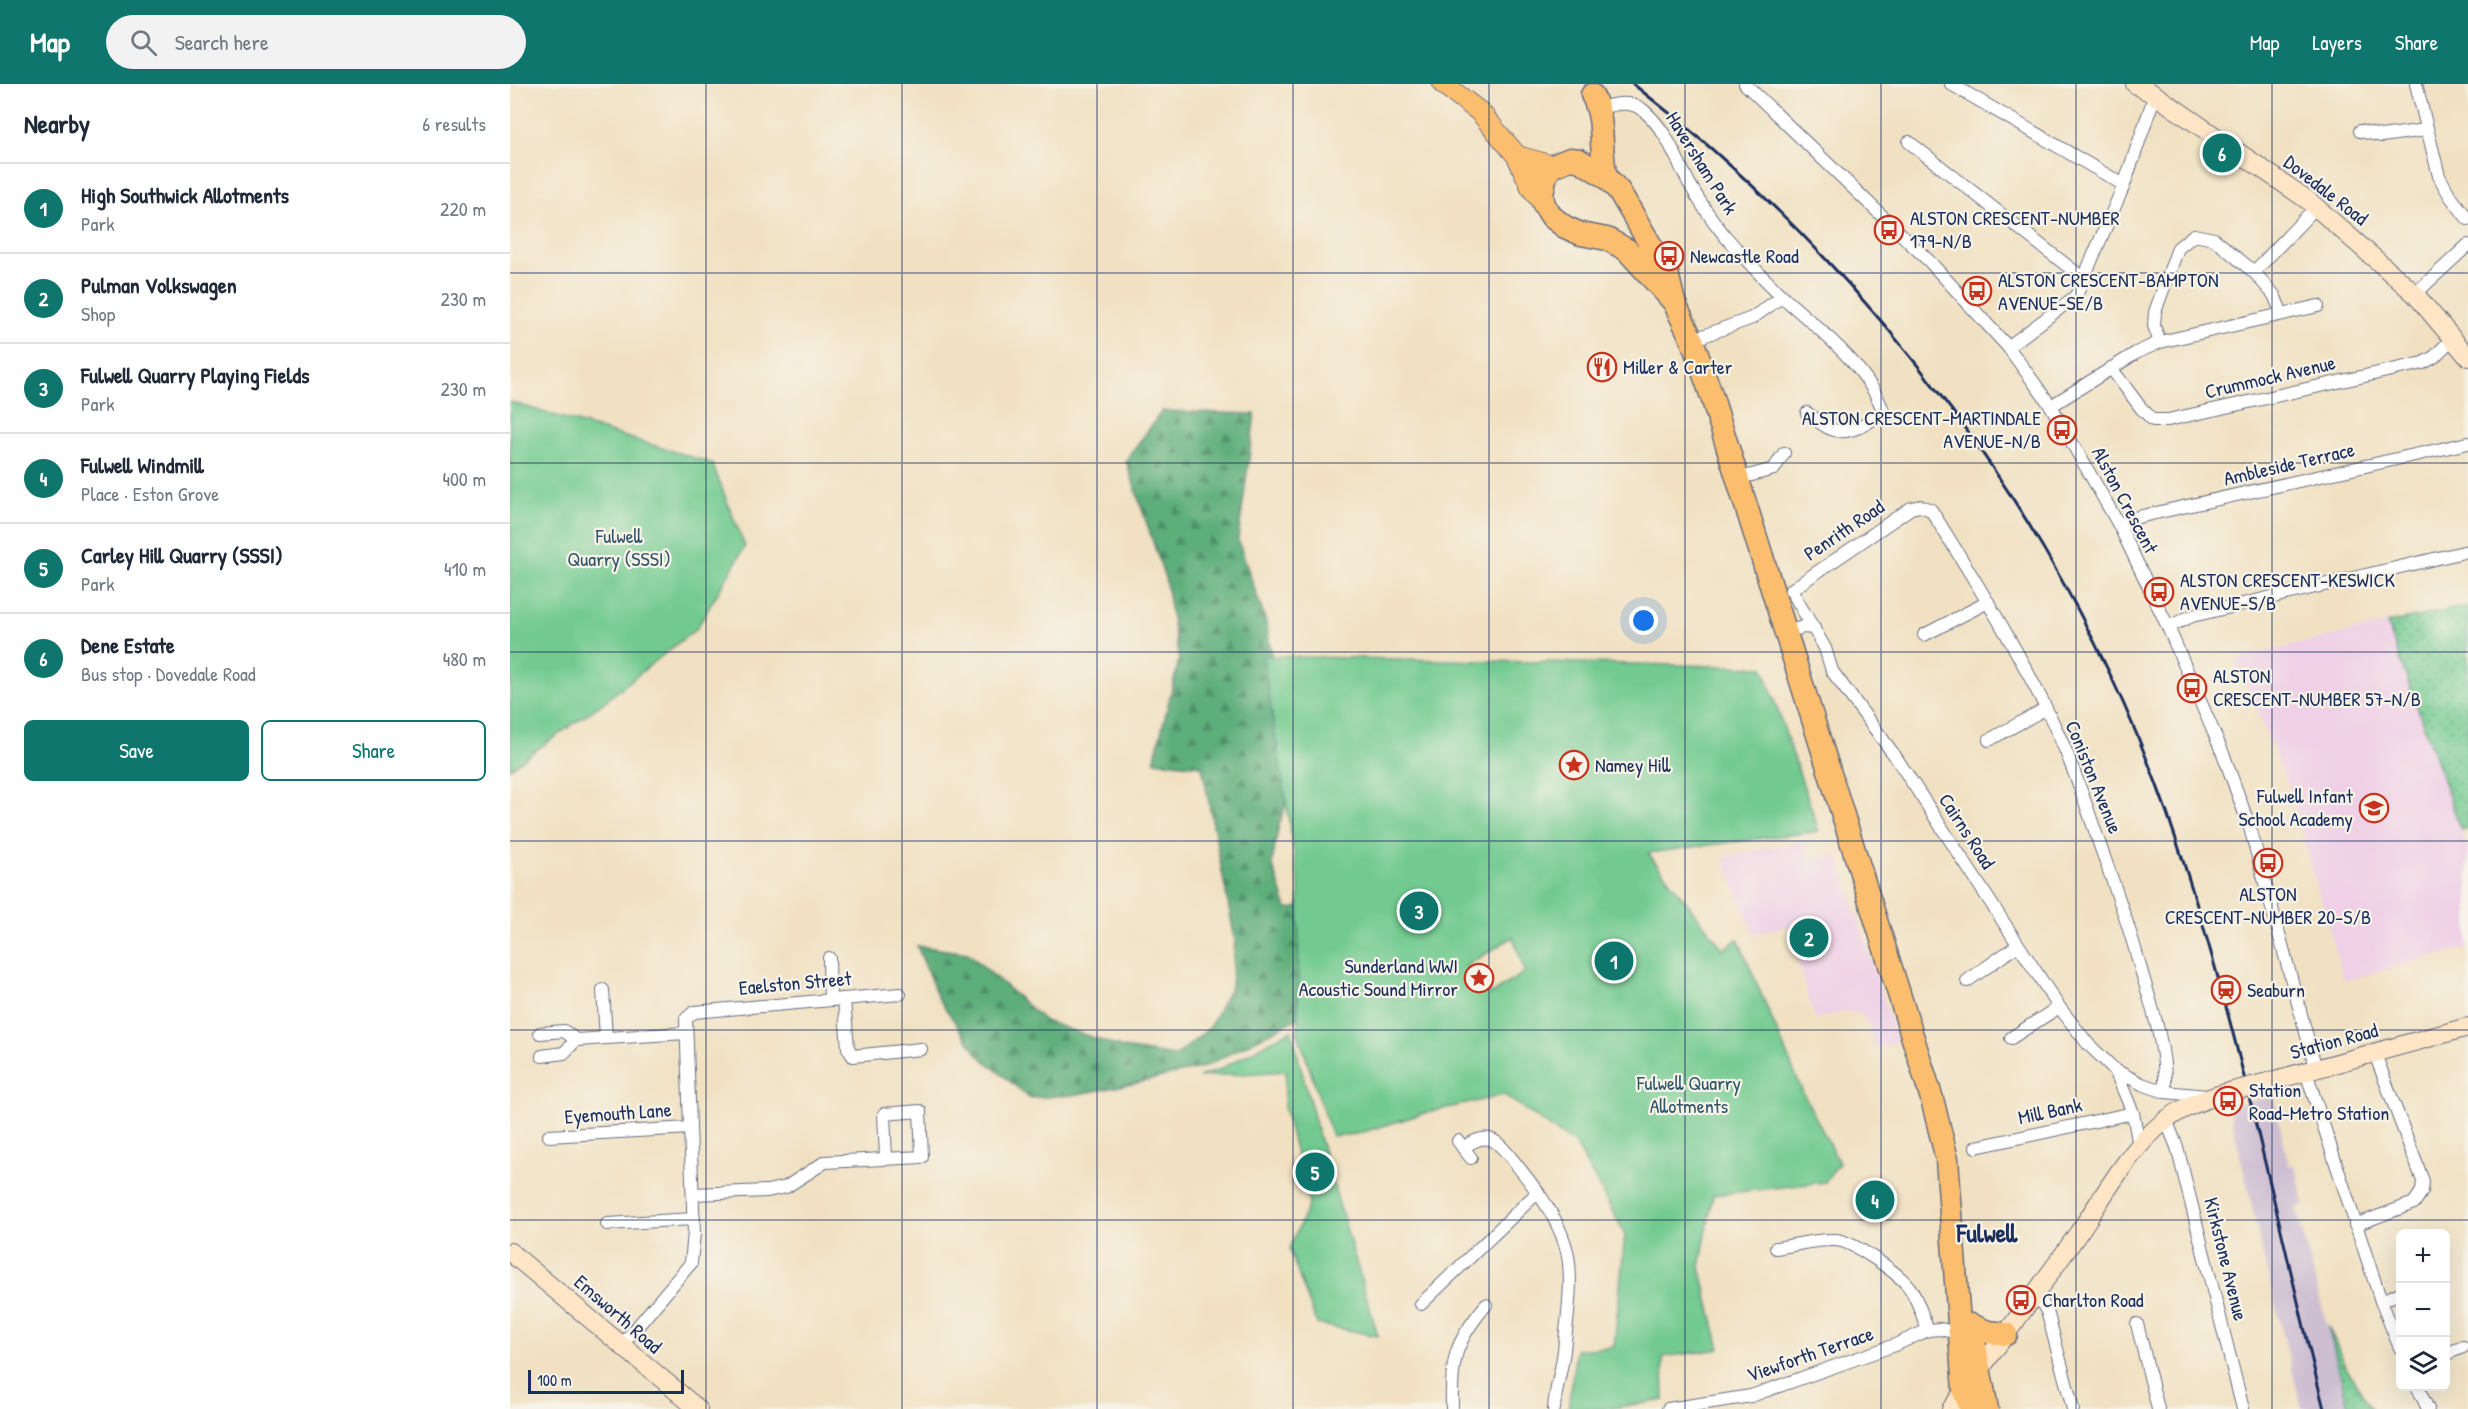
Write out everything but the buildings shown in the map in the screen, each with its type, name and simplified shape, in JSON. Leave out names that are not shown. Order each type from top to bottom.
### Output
[{"type":"highway","points":[[1594,95],[1586,140],[1546,174],[1542,185],[1544,205],[1552,217],[1565,227],[1581,234],[1616,242],[1627,250],[1674,302]]},
{"type":"highway","points":[[1594,95],[1606,177]]},
{"type":"highway","points":[[1562,162],[1587,164],[1613,183],[1666,273],[1674,302],[1692,340],[1737,479],[1782,589],[1787,632],[1932,1099],[1947,1159],[1955,1254],[1966,1330],[1962,1403]]},
{"type":"highway","points":[[1591,235],[1610,227],[1617,219],[1621,210],[1621,196]]},
{"type":"highway","points":[[1966,1330],[2006,1334]]},
{"type":"highway","points":[[1966,1330],[1980,1369],[1987,1409]]},
{"type":"main road","points":[[1443,84],[1480,112],[1517,156],[1531,187],[1544,205]]},
{"type":"main road","points":[[1517,156],[1562,162]]},
{"type":"street","name":"Alston Crescent","points":[[1744,84],[1930,262],[2008,347],[2051,406],[2119,525],[2168,627],[2224,756],[2250,828],[2311,1071],[2355,1225],[2396,1338]]},
{"type":"street","points":[[1951,84],[2124,185]]},
{"type":"street","name":"Dovedale Road","points":[[2135,84],[2316,207],[2415,294],[2468,357]]},
{"type":"street","points":[[2416,84],[2439,176],[2450,196],[2468,219]]},
{"type":"street","name":"Haversham Park","points":[[1594,95],[1636,106],[1660,127],[1689,184],[1725,235],[1783,296],[1842,350],[1879,398],[1883,411],[1872,421],[1850,430],[1833,430]]},
{"type":"street","points":[[2008,347],[2076,296],[2124,185],[2155,96]]},
{"type":"street","points":[[2360,131],[2381,136],[2426,130]]},
{"type":"street","points":[[1909,142],[2084,279]]},
{"type":"street","points":[[2254,273],[2316,207]]},
{"type":"street","points":[[2160,342],[2154,326],[2156,312],[2178,248],[2194,235],[2214,239],[2254,273],[2274,295],[2282,314]]},
{"type":"street","points":[[2415,294],[2468,245]]},
{"type":"street","points":[[1692,340],[1752,318],[1783,296]]},
{"type":"street","points":[[2051,406],[2111,368],[2160,342],[2318,306]]},
{"type":"street","name":"Crummock Avenue","points":[[2111,368],[2153,420],[2168,420],[2423,363],[2434,357],[2453,339]]},
{"type":"street","points":[[1807,413],[1833,430],[1830,444]]},
{"type":"street","name":"Ambleside Terrace","points":[[2119,525],[2138,517],[2468,443]]},
{"type":"street","points":[[1737,479],[1776,474],[1784,453]]},
{"type":"street","name":"Penrith Road","points":[[1782,589],[1911,508],[1920,506]]},
{"type":"street","name":"Coniston Avenue","points":[[1920,506],[1931,510],[1988,602],[2061,740],[2131,933],[2164,1056],[2164,1092]]},
{"type":"street","points":[[2168,627],[2192,616],[2468,551]]},
{"type":"street","name":"Cairns Road","points":[[1782,589],[1815,628],[1825,648],[1832,671],[1895,756],[2059,1007],[2088,1044],[2115,1070],[2164,1092],[2211,1097]]},
{"type":"street","points":[[1924,635],[1988,602]]},
{"type":"street","points":[[1787,632],[1803,627],[1815,628]]},
{"type":"street","points":[[1989,740],[2045,709]]},
{"type":"street","points":[[1967,981],[2018,945]]},
{"type":"street","points":[[829,958],[830,1000]]},
{"type":"street","points":[[603,990],[606,1038]]},
{"type":"street","name":"Eaelston Street","points":[[694,1012],[900,994]]},
{"type":"street","points":[[844,999],[848,1048],[853,1056],[921,1049]]},
{"type":"street","points":[[2011,1038],[2059,1007]]},
{"type":"street","name":"Eyemouth Lane","points":[[621,1346],[691,1263],[694,1219],[686,1019],[694,1012]]},
{"type":"street","name":"Station Road","points":[[2211,1097],[2468,1027]]},
{"type":"street","points":[[540,1033],[564,1031],[576,1040],[686,1033]]},
{"type":"street","points":[[542,1056],[564,1053],[576,1040]]},
{"type":"street","points":[[2355,1225],[2414,1203],[2422,1191],[2423,1181],[2375,1054]]},
{"type":"street","name":"Cairns Road","points":[[2115,1070],[2133,1113],[2139,1146]]},
{"type":"street","points":[[1962,1403],[1980,1369],[2033,1298],[2139,1146],[2166,1120],[2211,1097]]},
{"type":"street","points":[[693,1194],[767,1191],[786,1187],[825,1162],[922,1157],[920,1111],[884,1114],[886,1158]]},
{"type":"street","name":"Mill Bank","points":[[1976,1147],[2133,1113]]},
{"type":"street","name":"Kirkstone Avenue","points":[[2166,1120],[2177,1147],[2243,1409]]},
{"type":"street","name":"Eyemouth Lane","points":[[549,1136],[690,1128]]},
{"type":"street","points":[[1464,1149],[1476,1138],[1484,1137],[1500,1144],[1538,1192],[1565,1242],[1569,1278],[1564,1351],[1554,1409]]},
{"type":"street","points":[[1421,1304],[1538,1192]]},
{"type":"street","points":[[607,1224],[694,1219]]},
{"type":"street","points":[[1776,1250],[1823,1240],[1838,1240],[1851,1244],[1906,1284],[1928,1330],[1966,1330]]},
{"type":"street","name":"Emsworth Road","points":[[510,1252],[698,1409]]},
{"type":"street","points":[[2381,1301],[2396,1295]]},
{"type":"street","points":[[2033,1298],[2042,1303],[2047,1311],[2073,1409]]},
{"type":"street","points":[[1452,1409],[1453,1362],[1458,1346],[1469,1325],[1486,1305]]},
{"type":"street","points":[[2137,1324],[2158,1409]]},
{"type":"street","name":"Viewforth Terrace","points":[[1668,1409],[1751,1396],[1895,1345],[1928,1330]]},
{"type":"street","points":[[2450,1352],[2463,1347]]},
{"type":"street","points":[[2419,1391],[2428,1409]]},
{"type":"street","points":[[1751,1396],[1752,1409]]},
{"type":"shaded area","name":"Fulwell Infant School Academy","points":[[2387,623],[2468,849],[2468,947],[2344,981],[2289,787],[2235,659]]},
{"type":"shaded area","points":[[1804,841],[1811,860],[1838,855],[1897,1042],[1876,1049],[1866,1019],[1859,1013],[1845,1011],[1815,1019],[1786,925],[1754,935],[1723,857]]},
{"type":"shaded area","points":[[2273,1095],[2289,1166],[2294,1164],[2305,1205],[2296,1208],[2349,1409],[2302,1409],[2266,1267],[2229,1107]]},
{"type":"green space","name":"Fulwell Quarry (SSSI)","points":[[510,402],[712,463],[745,547],[697,628],[599,706],[510,768]]},
{"type":"green space","points":[[1162,411],[1255,414],[1238,540],[1266,622],[1280,704],[1297,765],[1278,829],[1272,863],[1287,909],[1338,901],[1327,1003],[1204,1067],[1073,1095],[1030,1098],[978,1055],[938,998],[917,946],[968,953],[1045,1021],[1123,1048],[1176,1056],[1209,1028],[1231,986],[1235,940],[1202,766],[1154,761],[1179,660],[1165,578],[1126,461]]},
{"type":"green space","points":[[2468,606],[2468,828],[2461,830],[2387,623]]},
{"type":"green space","name":"Fulwell Quarry Allotments","points":[[1263,656],[1763,667],[1819,831],[1648,853],[1723,949],[1738,939],[1803,1093],[1839,1163],[1825,1182],[1713,1195],[1700,1267],[1720,1349],[1663,1357],[1664,1400],[1606,1409],[1568,1409],[1576,1350],[1614,1347],[1625,1234],[1576,1145],[1504,1095],[1425,1113],[1357,1134],[1332,1136],[1298,1034],[1299,885]],"holes":[[[1513,937],[1525,972],[1491,994],[1466,966]]]},
{"type":"green space","points":[[1291,1030],[1319,1136],[1378,1336],[1317,1324],[1289,1249],[1309,1204],[1284,1107],[1286,1071],[1198,1077],[1219,1070]]},
{"type":"green space","points":[[2328,1326],[2348,1371],[2372,1409],[2349,1409]]},
{"type":"railway","points":[[1633,84],[1721,157],[1803,236],[1881,321],[1952,411],[2017,505],[2075,604],[2125,707],[2167,813],[2191,886],[2233,1035],[2324,1409]]},
{"type":"place","name":"Dene Estate","points":[[2222,153]]},
{"type":"place","name":"ALSTON CRESCENT-NUMBER 179-N/B","points":[[1889,230]]},
{"type":"place","name":"Newcastle Road","points":[[1669,256]]},
{"type":"place","name":"ALSTON CRESCENT-BAMPTON AVENUE-SE/B","points":[[1977,291]]},
{"type":"place","name":"Miller & Carter","points":[[1602,367]]},
{"type":"place","name":"ALSTON CRESCENT-MARTINDALE AVENUE-N/B","points":[[2062,430]]},
{"type":"place","name":"ALSTON CRESCENT-KESWICK AVENUE-S/B","points":[[2159,592]]},
{"type":"place","name":"ALSTON CRESCENT-NUMBER 57-N/B","points":[[2192,688]]},
{"type":"place","name":"Namey Hill","points":[[1574,765]]},
{"type":"place","name":"Fulwell Infant School Academy","points":[[2374,808]]},
{"type":"place","name":"ALSTON CRESCENT-NUMBER 20-S/B","points":[[2268,863]]},
{"type":"place","name":"Fulwell Quarry Playing Fields","points":[[1419,911]]},
{"type":"place","name":"Pulman Volkswagen","points":[[1809,938]]},
{"type":"place","name":"High Southwick Allotments","points":[[1614,961]]},
{"type":"place","name":"Sunderland WWI Acoustic Sound Mirror","points":[[1479,978]]},
{"type":"place","name":"Seaburn","points":[[2226,990]]},
{"type":"place","name":"Station Road-Metro Station","points":[[2228,1101]]},
{"type":"place","name":"Carley Hill Quarry (SSSI)","points":[[1315,1172]]},
{"type":"place","name":"Fulwell Windmill","points":[[1875,1200]]},
{"type":"place","name":"Charlton Road","points":[[2021,1300]]},
{"type":"district","name":"Fulwell","points":[[1987,1233]]}]
